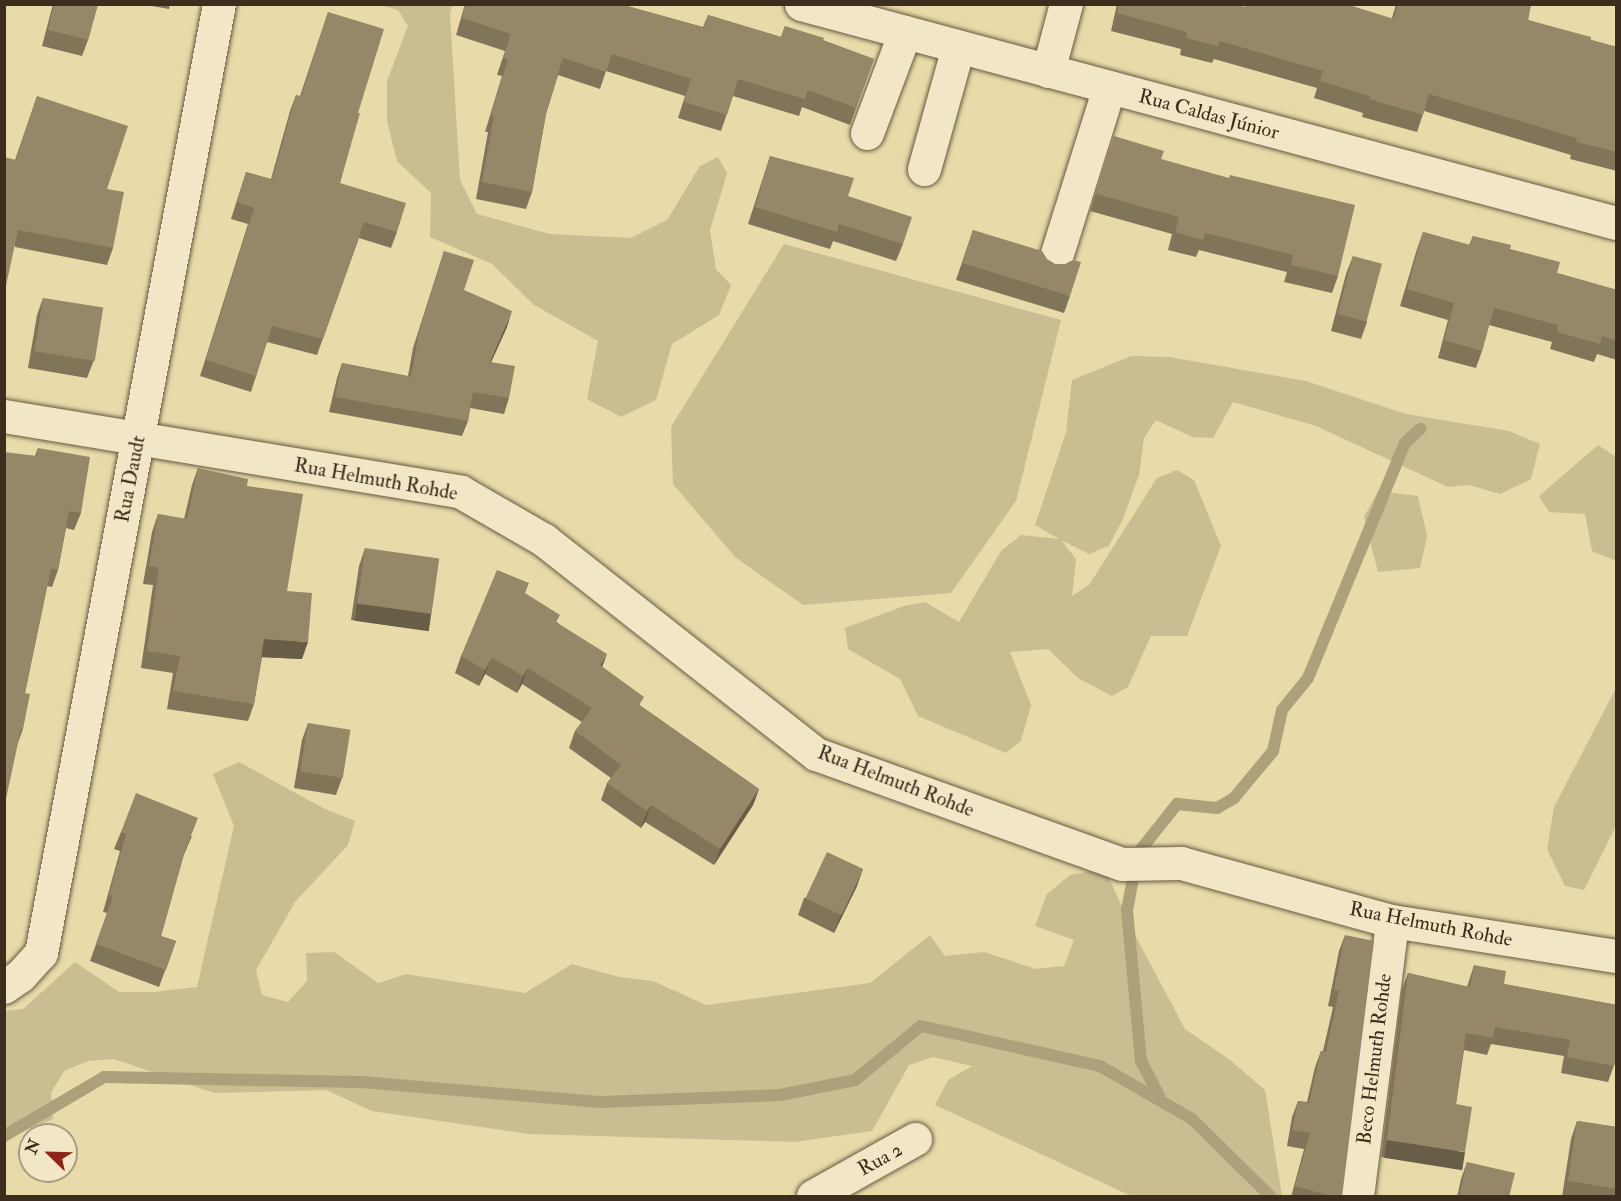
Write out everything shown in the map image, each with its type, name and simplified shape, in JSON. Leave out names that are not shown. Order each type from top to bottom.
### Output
[{"type":"street","name":"Rua Daudt","points":[[4,987],[20,976],[41,953],[219,4]]},
{"type":"street","name":"Rua Caldas Júnior","points":[[801,4],[1617,223]]},
{"type":"street","points":[[1048,71],[1066,4]]},
{"type":"street","points":[[867,133],[905,32]]},
{"type":"street","points":[[924,169],[958,47]]},
{"type":"street","points":[[1054,263],[1109,87]]},
{"type":"street","name":"Rua Helmuth Rohde","points":[[4,416],[461,492],[544,540],[816,754],[1122,864],[1181,863],[1392,921],[1617,956]]},
{"type":"street","name":"Beco Helmuth Rohde","points":[[1357,1197],[1392,921]]},
{"type":"street","name":"Rua 2","points":[[813,1197],[915,1139]]},
{"type":"shaded area","points":[[380,5],[452,5],[450,14],[460,180],[477,214],[550,234],[631,238],[667,220],[700,166],[718,157],[727,173],[710,230],[716,269],[731,285],[719,315],[672,344],[656,400],[621,417],[587,399],[598,341],[534,305],[492,264],[430,237],[431,193],[397,161],[387,121],[387,81],[408,26],[398,10]]},
{"type":"shaded area","points":[[784,244],[1061,320],[1016,501],[951,593],[803,605],[735,557],[673,484],[671,427]]},
{"type":"shaded area","points":[[1131,356],[1169,357],[1306,381],[1406,414],[1509,431],[1540,444],[1531,479],[1500,494],[1469,485],[1448,487],[1316,426],[1233,402],[1213,438],[1192,437],[1156,420],[1144,438],[1139,475],[1123,519],[1109,546],[1089,554],[1061,540],[1076,559],[1072,596],[1089,585],[1157,478],[1177,470],[1194,480],[1221,546],[1187,636],[1151,636],[1128,687],[1112,696],[1078,678],[1048,649],[1010,652],[1031,705],[1021,741],[1006,753],[918,716],[900,679],[848,649],[845,628],[904,606],[925,602],[959,622],[1001,551],[1021,535],[1059,539],[1035,525],[1066,432],[1072,380]]},
{"type":"shaded area","points":[[1598,445],[1616,457],[1616,561],[1592,551],[1585,514],[1549,512],[1539,496]]},
{"type":"shaded area","points":[[1378,491],[1418,496],[1427,536],[1420,568],[1378,572],[1364,517]]},
{"type":"shaded area","points":[[1616,688],[1616,826],[1584,890],[1565,886],[1547,849],[1554,807]]},
{"type":"shaded area","points":[[239,762],[323,808],[355,821],[348,845],[295,902],[256,970],[262,995],[288,1002],[307,981],[306,953],[334,952],[378,983],[406,974],[525,993],[572,964],[619,977],[653,981],[706,1005],[870,983],[930,935],[945,956],[984,952],[1036,969],[1064,966],[1074,940],[1035,926],[1047,894],[1070,875],[1105,869],[1135,935],[1185,1029],[1230,1060],[1265,1090],[1282,1196],[1131,1196],[935,1105],[948,1080],[972,1066],[933,1057],[909,1065],[872,1131],[794,1142],[529,1134],[372,1111],[326,1090],[214,1093],[114,1059],[88,1061],[64,1071],[51,1093],[53,1119],[43,1123],[18,1123],[18,1134],[5,1139],[5,1011],[23,1009],[75,962],[119,992],[154,992],[197,987],[234,826],[213,774]]},
{"type":"building","points":[[54,4],[98,4],[88,40],[48,30]]},
{"type":"building","points":[[466,4],[620,4],[704,28],[708,15],[781,37],[785,26],[824,38],[823,41],[874,59],[856,108],[808,90],[805,99],[738,79],[727,115],[684,102],[691,79],[612,54],[606,72],[563,58],[546,114],[532,192],[482,182],[494,116],[491,115],[508,59],[503,58],[511,34],[462,18]]},
{"type":"building","points":[[1119,4],[1232,4],[1244,7],[1245,4],[1346,4],[1394,19],[1398,4],[1531,4],[1528,20],[1591,37],[1591,40],[1617,47],[1617,152],[1576,142],[1577,138],[1429,94],[1423,115],[1369,99],[1370,96],[1320,81],[1323,71],[1220,41],[1218,46],[1186,38],[1187,32],[1117,13]]},
{"type":"building","points":[[328,12],[384,29],[358,113],[360,113],[340,183],[406,203],[397,232],[364,222],[323,339],[272,326],[256,376],[206,360],[254,208],[237,202],[246,172],[272,180],[296,95],[301,97]]},
{"type":"building","points":[[37,96],[128,126],[107,189],[124,192],[113,248],[18,230],[4,295],[4,157],[16,160]]},
{"type":"building","points":[[1114,136],[1164,151],[1161,159],[1229,178],[1230,175],[1355,205],[1338,276],[1291,265],[1293,255],[1205,233],[1203,240],[1175,232],[1179,217],[1096,194]]},
{"type":"building","points":[[770,156],[854,178],[848,196],[912,217],[903,244],[839,224],[837,232],[755,207]]},
{"type":"building","points":[[973,230],[1042,251],[1047,259],[1055,264],[1065,264],[1073,260],[1081,262],[1070,296],[962,263]]},
{"type":"building","points":[[1423,232],[1470,245],[1473,236],[1511,245],[1510,249],[1560,262],[1557,273],[1617,290],[1617,341],[1602,336],[1600,344],[1557,332],[1558,325],[1494,308],[1482,351],[1444,340],[1454,303],[1407,289]]},
{"type":"building","points":[[444,251],[474,260],[464,290],[512,311],[490,362],[515,366],[509,398],[473,392],[468,421],[335,397],[342,363],[411,377],[419,332]]},
{"type":"building","points":[[1353,256],[1382,264],[1366,322],[1337,314]]},
{"type":"building","points":[[43,298],[103,308],[95,361],[35,351]]},
{"type":"building","points":[[38,448],[90,457],[81,513],[69,511],[58,570],[51,569],[25,693],[30,694],[4,808],[4,452],[37,456]]},
{"type":"building","points":[[198,468],[248,479],[247,486],[303,494],[287,591],[312,593],[308,642],[264,639],[254,704],[173,691],[180,656],[147,651],[159,568],[149,566],[158,514],[187,519]]},
{"type":"building","points":[[365,548],[439,558],[431,614],[357,603]]},
{"type":"building","points":[[497,570],[529,583],[525,593],[560,615],[556,622],[607,654],[600,665],[644,697],[639,705],[759,789],[720,849],[651,805],[647,811],[607,783],[621,765],[575,731],[592,708],[528,668],[523,676],[492,658],[485,670],[461,656]]},
{"type":"building","points":[[308,723],[350,730],[343,778],[300,771]]},
{"type":"building","points":[[136,793],[198,818],[185,851],[161,936],[176,941],[166,970],[96,944],[113,896],[109,895],[126,834],[121,832]]},
{"type":"building","points":[[827,852],[863,869],[842,915],[805,898]]},
{"type":"building","points":[[1345,935],[1374,941],[1342,1197],[1334,1197],[1295,1186],[1310,1133],[1292,1130],[1298,1101],[1309,1103],[1321,1051],[1326,1052],[1339,991],[1334,990]]},
{"type":"building","points":[[1474,965],[1506,971],[1504,984],[1617,1005],[1617,1054],[1614,1066],[1567,1057],[1570,1040],[1495,1027],[1493,1038],[1466,1033],[1456,1104],[1472,1107],[1465,1152],[1387,1140],[1408,973],[1470,987]]},
{"type":"building","points":[[1577,1121],[1617,1127],[1617,1189],[1568,1181]]},
{"type":"building","points":[[1467,1162],[1515,1173],[1509,1197],[1459,1197]]},
{"type":"waterway","points":[[1159,1096],[1141,1061],[1127,910],[1138,853],[1177,804],[1217,808],[1234,798],[1273,751],[1282,710],[1308,678],[1405,443],[1420,429]]},
{"type":"waterway","points":[[4,1136],[104,1077],[361,1082],[600,1102],[780,1095],[855,1080],[921,1026],[1100,1066],[1192,1119],[1270,1196]]}]
